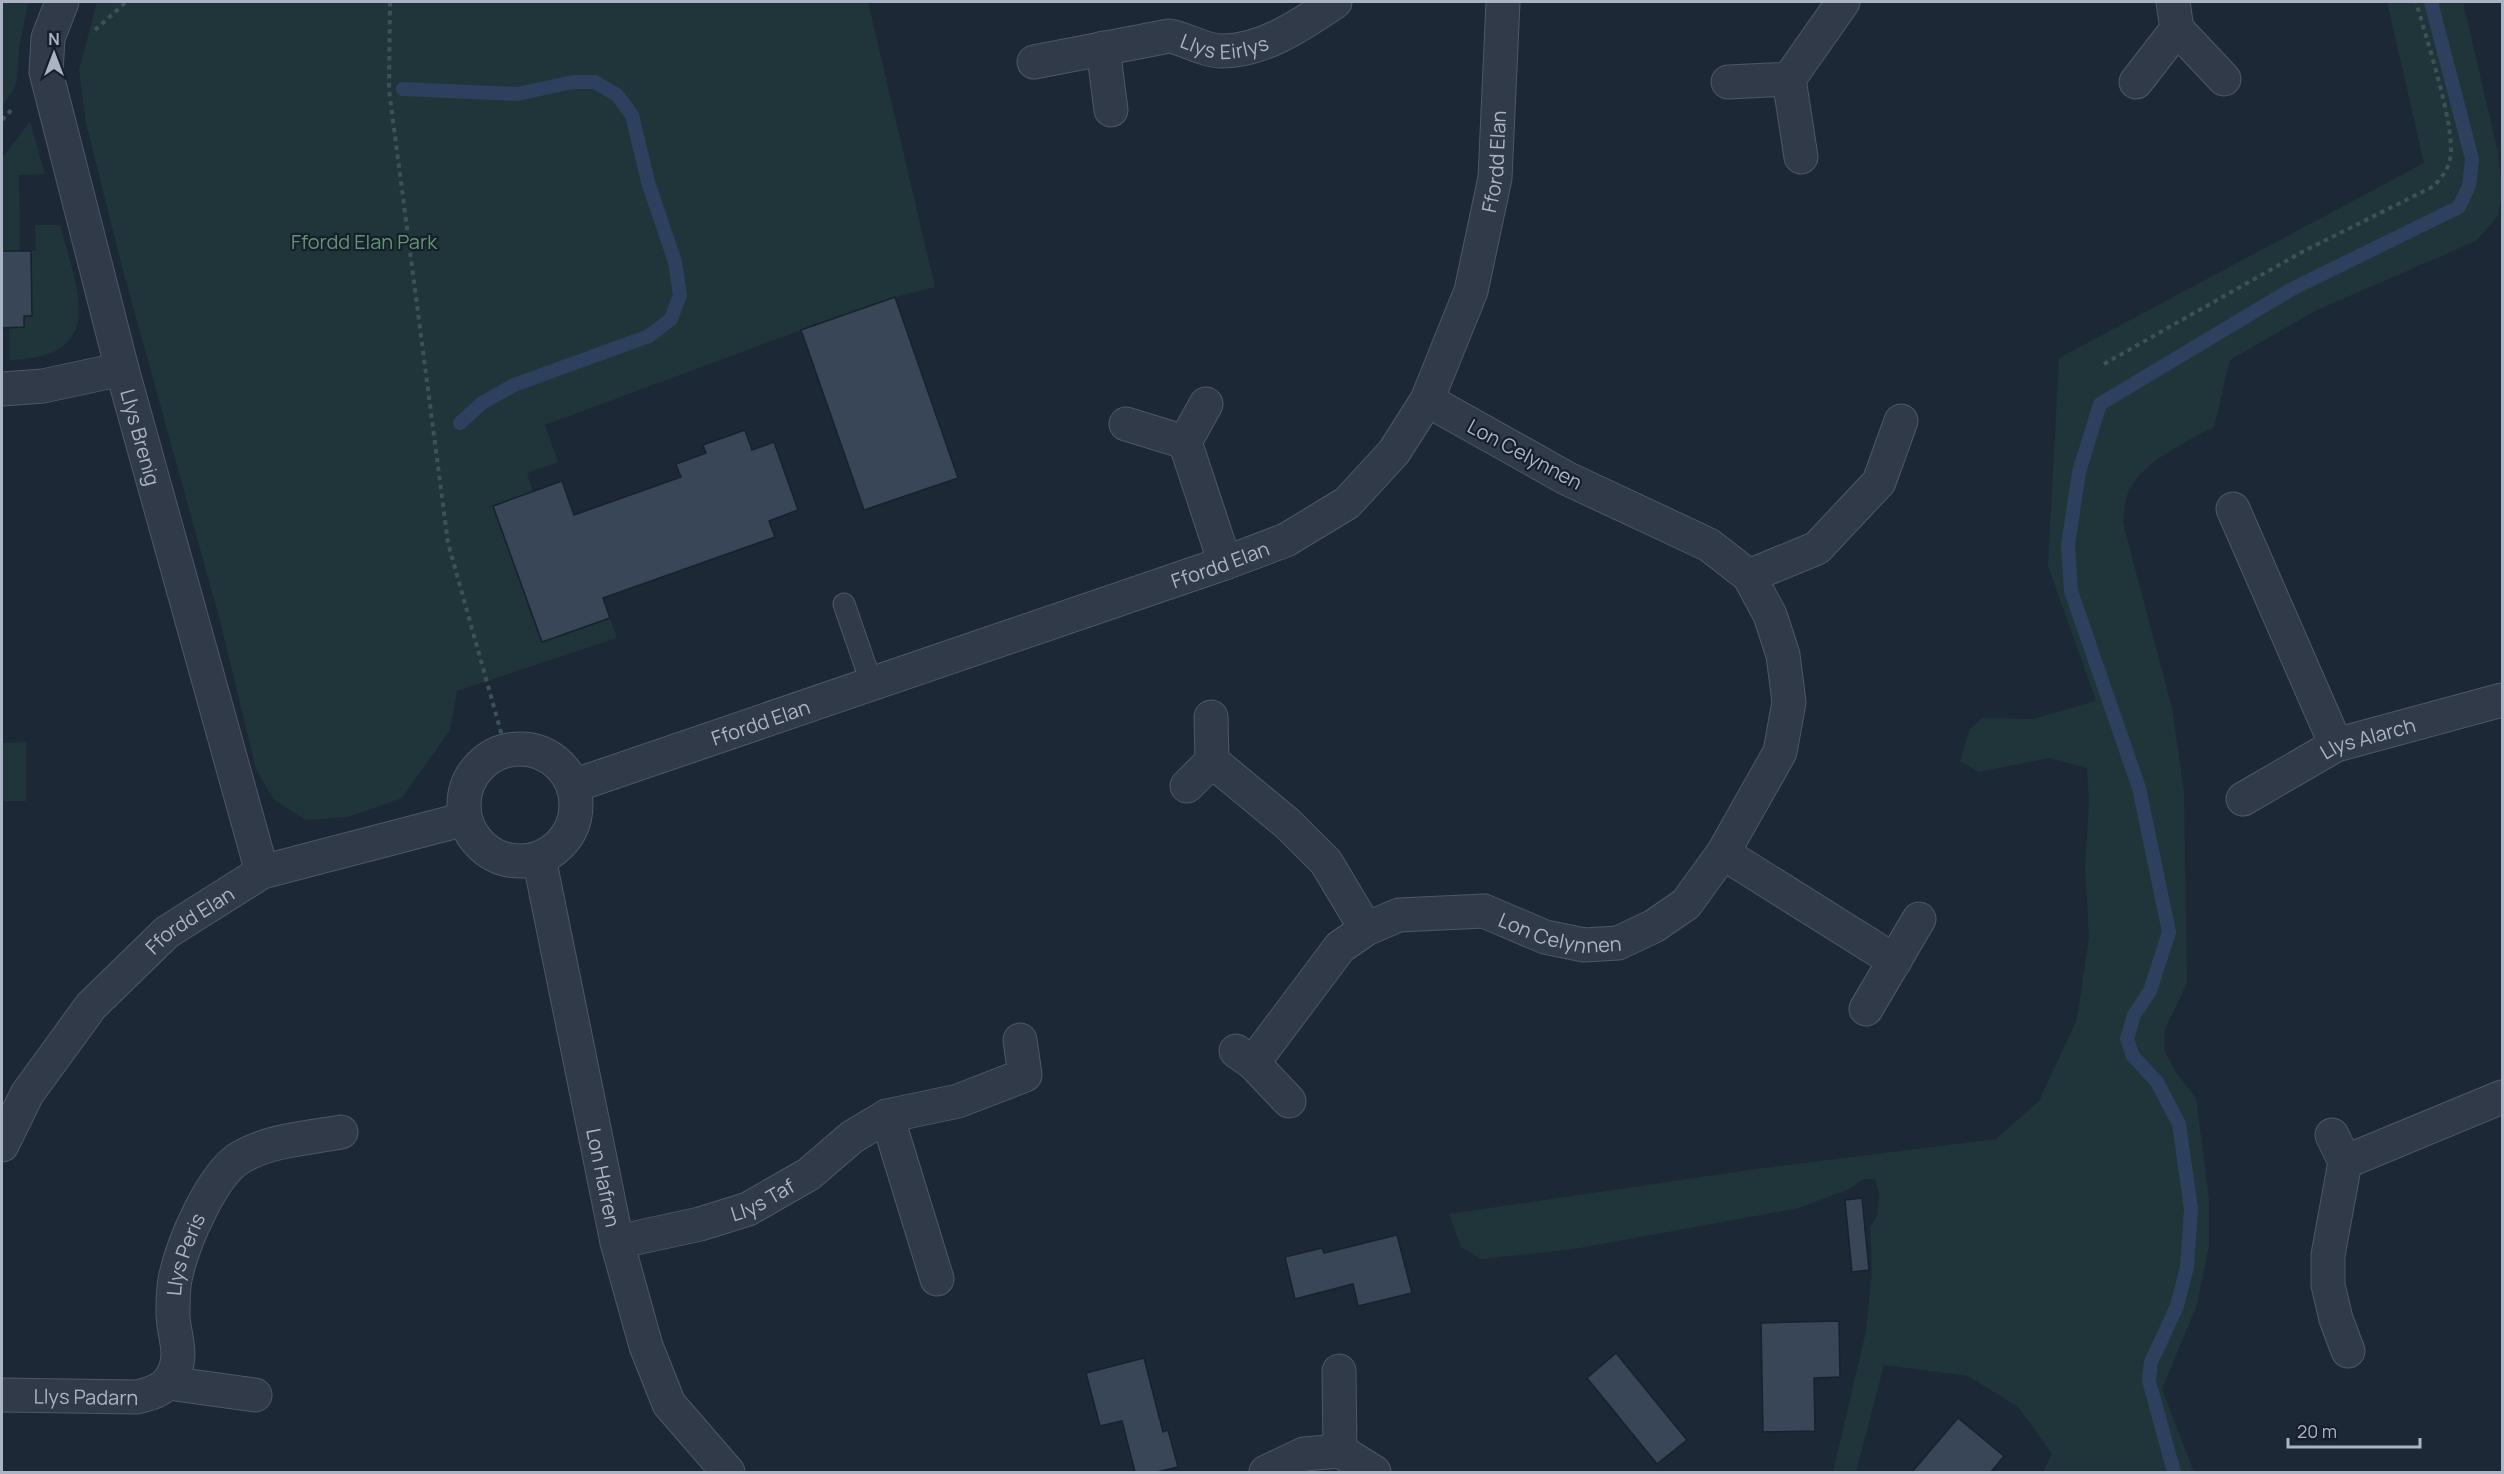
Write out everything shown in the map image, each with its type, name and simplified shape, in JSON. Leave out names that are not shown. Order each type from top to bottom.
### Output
[{"type":"street","name":"Llys Brenig","points":[[62,2],[48,38],[46,72],[122,369],[262,872]]},
{"type":"street","name":"Llys Eirlys","points":[[1034,62],[1169,36],[1184,38],[1207,48],[1221,51],[1247,48],[1272,40],[1300,26],[1335,2]]},
{"type":"street","name":"Ffordd Elan","points":[[573,786],[872,686],[1225,563],[1286,540],[1347,503],[1394,452],[1427,400],[1471,291],[1495,178],[1503,2]]},
{"type":"street","points":[[1801,157],[1789,79],[1843,2]]},
{"type":"street","points":[[2136,82],[2175,15],[2224,79]]},
{"type":"street","points":[[1103,48],[1112,110]]},
{"type":"street","points":[[1728,82],[1789,79]]},
{"type":"street","points":[[2,389],[43,386],[122,369]]},
{"type":"street","name":"Lon Celynnen","points":[[1289,1101],[1244,1057],[1340,947],[1366,928],[1399,915],[1484,911],[1545,937],[1584,945],[1618,942],[1654,926],[1686,904],[1723,853],[1780,752],[1789,702],[1783,655],[1773,625],[1749,576],[1708,545],[1566,478],[1427,400]]},
{"type":"street","points":[[1206,404],[1185,442],[1225,563]]},
{"type":"street","points":[[1749,576],[1817,549],[1879,482],[1901,421]]},
{"type":"street","points":[[1126,424],[1185,442]]},
{"type":"street","points":[[2233,509],[2336,745]]},
{"type":"street","name":"Llys Alarch","points":[[2243,799],[2336,745],[2502,700]]},
{"type":"street","points":[[1187,786],[1212,761],[1211,717]]},
{"type":"street","points":[[522,749],[539,752],[554,759],[566,771],[573,786],[577,803],[574,821],[567,836],[555,850],[540,858],[521,861],[502,859],[486,850],[473,836],[465,819],[464,801],[468,784],[483,764],[506,750],[522,749]]},
{"type":"street","points":[[1212,761],[1288,824],[1326,861],[1366,928]]},
{"type":"street","name":"Ffordd Elan","points":[[2,1145],[27,1094],[91,1006],[167,932],[262,872],[465,819]]},
{"type":"street","points":[[1723,853],[1895,961]]},
{"type":"street","name":"Lon Hafren","points":[[540,858],[617,1242],[646,1346],[669,1404],[728,1473]]},
{"type":"street","points":[[1866,1009],[1919,919]]},
{"type":"street","name":"Llys Taf","points":[[617,1242],[700,1224],[748,1209],[809,1174],[852,1137],[886,1116],[958,1101],[1025,1075],[1020,1040]]},
{"type":"street","points":[[2348,1351],[2336,1319],[2328,1285],[2328,1255],[2338,1148],[2502,1097]]},
{"type":"street","points":[[886,1116],[937,1279]]},
{"type":"street","name":"Llys Peris","points":[[168,1383],[176,1369],[178,1355],[173,1313],[176,1275],[188,1238],[218,1178],[238,1158],[264,1146],[342,1132]]},
{"type":"street","points":[[1340,1371],[1340,1451]]},
{"type":"street","points":[[168,1383],[255,1395]]},
{"type":"street","name":"Llys Padarn","points":[[2,1395],[137,1397],[157,1393],[168,1383]]},
{"type":"street","points":[[1266,1473],[1304,1454],[1340,1451],[1374,1473]]},
{"type":"lane","points":[[844,604],[872,686]]},
{"type":"path","points":[[390,2],[389,90],[448,543],[506,750]]},
{"type":"path","points":[[2104,364],[2302,252],[2434,186],[2443,176],[2450,159],[2448,124],[2416,2]]},
{"type":"green space","points":[[2,2],[32,2],[28,4],[19,48],[15,87],[2,106]]},
{"type":"green space","name":"Ffordd Elan Park","points":[[97,2],[868,2],[935,287],[895,297],[801,330],[545,425],[558,462],[527,473],[533,492],[493,506],[542,642],[610,618],[617,638],[457,691],[450,730],[402,798],[348,817],[306,820],[274,800],[256,769],[220,621],[122,267],[86,123],[79,70]]},
{"type":"green space","points":[[2387,2],[2463,2],[2498,153],[2502,191],[2498,216],[2476,241],[2315,311],[2230,360],[2214,427],[2150,465],[2131,487],[2125,505],[2123,523],[2172,708],[2184,792],[2187,983],[2165,1029],[2164,1050],[2177,1074],[2196,1098],[2209,1198],[2209,1246],[2197,1305],[2162,1389],[2194,1472],[2043,1472],[2052,1454],[2018,1407],[1968,1376],[1884,1365],[1856,1472],[1833,1472],[1866,1331],[1872,1269],[1870,1227],[1877,1217],[1879,1194],[1875,1179],[1863,1179],[1849,1189],[1799,1208],[1574,1249],[1481,1259],[1461,1247],[1449,1214],[1756,1169],[1996,1139],[2039,1101],[2077,1019],[2089,937],[2085,867],[2089,800],[2087,768],[2049,758],[1979,772],[1960,761],[1970,729],[1982,718],[2033,719],[2096,701],[2048,566],[2059,358],[2424,163]]},
{"type":"green space","points":[[30,122],[45,174],[19,175],[20,251],[2,251],[2,158]]},
{"type":"green space","points":[[35,225],[60,225],[78,295],[78,315],[74,333],[62,347],[41,356],[10,360],[9,328],[24,316],[32,316],[31,251],[36,251]]},
{"type":"green space","points":[[26,742],[26,801],[2,801],[2,743]]},
{"type":"building","points":[[2,251],[31,251],[32,316],[24,316],[24,327],[2,328]]},
{"type":"building","points":[[895,297],[958,478],[864,510],[801,330]]},
{"type":"building","points":[[745,430],[752,450],[774,442],[798,510],[769,521],[775,537],[603,598],[610,618],[542,642],[493,506],[562,481],[574,515],[681,477],[676,464],[706,453],[703,445]]},
{"type":"building","points":[[1862,1198],[1869,1270],[1852,1272],[1845,1200]]},
{"type":"building","points":[[1397,1235],[1412,1293],[1358,1306],[1353,1284],[1295,1299],[1285,1257],[1322,1248],[1324,1253]]},
{"type":"building","points":[[1839,1321],[1840,1377],[1814,1378],[1815,1431],[1763,1432],[1761,1323]]},
{"type":"building","points":[[1616,1353],[1687,1440],[1657,1464],[1587,1378]]},
{"type":"building","points":[[1144,1358],[1163,1432],[1168,1430],[1178,1467],[1157,1472],[1135,1472],[1122,1421],[1100,1426],[1086,1373]]},
{"type":"building","points":[[1958,1418],[2004,1456],[1991,1472],[1912,1472]]},
{"type":"waterway","points":[[2174,1472],[2149,1381],[2151,1362],[2177,1306],[2187,1267],[2191,1209],[2179,1124],[2157,1082],[2133,1056],[2127,1039],[2134,1015],[2150,991],[2169,932],[2139,788],[2071,591],[2068,545],[2079,472],[2100,404],[2292,289],[2459,207],[2469,186],[2472,159],[2431,2]]},
{"type":"waterway","points":[[403,89],[517,94],[573,82],[595,82],[617,95],[632,115],[648,182],[675,262],[680,295],[671,319],[649,336],[514,385],[482,403],[460,423]]}]
